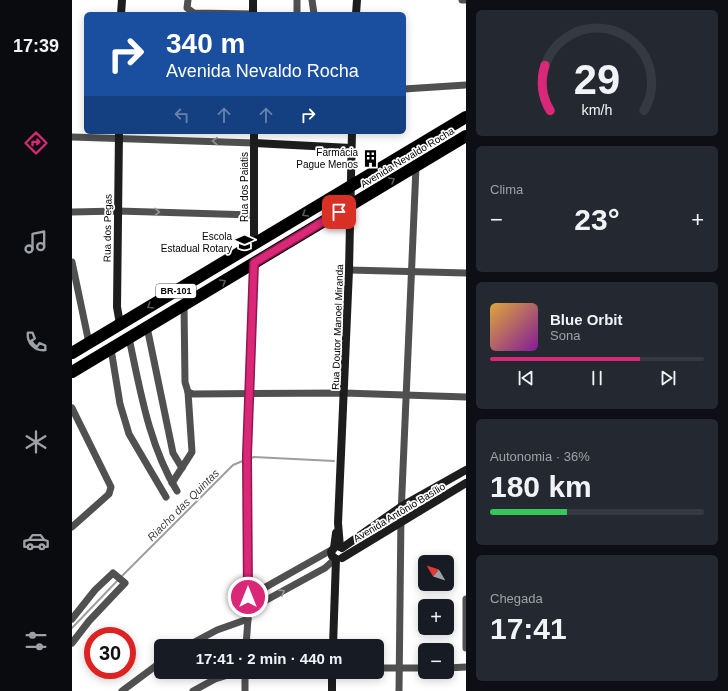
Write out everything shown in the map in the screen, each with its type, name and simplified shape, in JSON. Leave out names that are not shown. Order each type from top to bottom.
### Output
[{"type":"highway","name":"Avenida Nevaldo Rocha","points":[[72,353],[466,117]]},
{"type":"highway","name":"Avenida Nevaldo Rocha","points":[[72,372],[466,136]]},
{"type":"highway","points":[[72,369],[115,342],[120,336],[120,324]]},
{"type":"main road","points":[[122,0],[122,12]]},
{"type":"main road","points":[[253,0],[253,12]]},
{"type":"main road","points":[[356,12],[357,0]]},
{"type":"main road","name":"Rua dos Paiatis","points":[[254,134],[254,243]]},
{"type":"main road","name":"Rua Doutor Manoel Miranda","points":[[337,548],[349,270],[352,134]]},
{"type":"main road","name":"Rua dos Pegas","points":[[119,135],[117,302],[120,324]]},
{"type":"main road","points":[[254,143],[351,148]]},
{"type":"main road","name":"Avenida Antônio Basílio","points":[[337,548],[402,506],[466,470]]},
{"type":"main road","name":"Avenida Antônio Basílio","points":[[338,559],[466,483]]},
{"type":"main road","points":[[333,639],[335,580],[338,559],[344,552],[337,548],[331,554],[338,559]]},
{"type":"main road","points":[[332,679],[332,691]]},
{"type":"street","points":[[188,0],[189,10],[194,12]]},
{"type":"street","points":[[297,0],[297,12]]},
{"type":"street","points":[[312,0],[314,12]]},
{"type":"street","points":[[406,89],[466,85]]},
{"type":"street","points":[[72,137],[119,135],[254,143]]},
{"type":"street","points":[[399,691],[401,522],[405,396],[416,167]]},
{"type":"street","points":[[72,212],[118,211],[254,215]]},
{"type":"street","points":[[72,262],[88,343]]},
{"type":"street","points":[[247,639],[248,619],[248,393],[254,263]]},
{"type":"street","points":[[349,270],[466,273]]},
{"type":"street","points":[[172,483],[192,452],[188,392],[185,382],[184,305]]},
{"type":"street","points":[[147,327],[173,453],[182,468]]},
{"type":"street","points":[[129,338],[142,400],[164,466],[177,491]]},
{"type":"street","points":[[112,349],[120,404],[129,434],[166,497]]},
{"type":"street","points":[[188,392],[193,394],[344,393],[466,397]]},
{"type":"street","points":[[72,408],[111,484],[109,494],[72,528]]},
{"type":"street","name":"Avenida Antônio Basílio","points":[[248,597],[337,548]]},
{"type":"street","name":"Avenida Antônio Basílio","points":[[248,610],[325,568],[338,559]]},
{"type":"street","points":[[72,619],[95,590],[114,574],[125,583],[89,621],[72,643]]},
{"type":"street","points":[[466,600],[466,648]]},
{"type":"street","points":[[200,639],[217,630],[248,619]]},
{"type":"street","points":[[122,691],[154,667]]},
{"type":"street","points":[[454,668],[466,667]]},
{"type":"street","points":[[384,668],[418,668]]},
{"type":"street","points":[[193,691],[213,679]]},
{"type":"street","points":[[245,679],[245,691]]},
{"type":"waterway","name":"Riacho das Quintas","points":[[249,459],[254,457],[334,461]]},
{"type":"waterway","name":"Riacho das Quintas","points":[[121,577],[233,465],[245,460]]},
{"type":"waterway","name":"Riacho das Quintas","points":[[72,628],[118,580]]},
{"type":"place","name":"Farmácia Pague Menos","points":[[371,158]]},
{"type":"place","name":"Escola Estadual Rotary","points":[[245,242]]},
{"type":"route","points":[[248,597],[248,393],[254,263],[339,212]]}]
